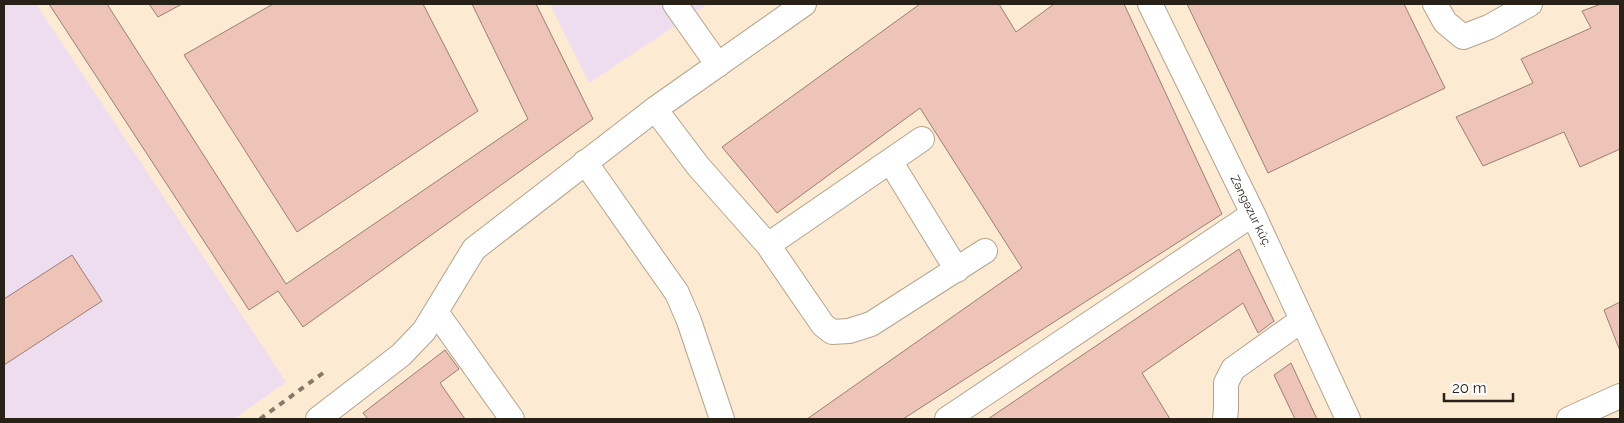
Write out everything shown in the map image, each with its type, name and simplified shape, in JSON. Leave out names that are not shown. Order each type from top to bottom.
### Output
[{"type":"street","points":[[675,4],[718,65]]},
{"type":"street","points":[[318,419],[401,355],[424,330],[474,249],[656,109],[804,4]]},
{"type":"street","name":"Zəngəzur küç.","points":[[1150,4],[1253,214],[1348,419]]},
{"type":"street","points":[[1435,4],[1445,22],[1463,37],[1489,27],[1530,4]]},
{"type":"street","points":[[656,109],[698,166],[768,245],[823,325],[832,332],[849,331],[870,324],[985,251]]},
{"type":"street","points":[[768,245],[922,139]]},
{"type":"street","points":[[890,161],[957,270]]},
{"type":"street","points":[[585,162],[676,293],[688,321],[722,419]]},
{"type":"street","points":[[947,419],[1253,214]]},
{"type":"street","points":[[436,312],[512,419]]},
{"type":"street","points":[[1225,419],[1226,383],[1233,369],[1302,320]]},
{"type":"street","points":[[1571,419],[1620,396]]},
{"type":"shaded area","points":[[4,4],[36,4],[286,382],[234,419],[4,419]]},
{"type":"shaded area","points":[[550,4],[708,4],[589,83]]},
{"type":"building","points":[[49,4],[107,4],[286,284],[528,119],[472,4],[536,4],[593,119],[303,327],[278,291],[249,310]]},
{"type":"building","points":[[149,4],[182,4],[158,17]]},
{"type":"building","points":[[273,4],[423,4],[478,111],[297,232],[184,55]]},
{"type":"building","points":[[920,4],[999,4],[1016,32],[1054,4],[1124,4],[1222,214],[903,419],[807,419],[1022,268],[920,108],[777,213],[722,147]]},
{"type":"building","points":[[1187,4],[1404,4],[1445,88],[1268,173]]},
{"type":"building","points":[[1601,4],[1620,4],[1620,149],[1580,167],[1564,132],[1483,166],[1456,117],[1533,83],[1521,59],[1591,28],[1582,11]]},
{"type":"building","points":[[1239,249],[1274,321],[1258,333],[1243,303],[1142,373],[1170,419],[988,419]]},
{"type":"building","points":[[72,255],[102,301],[4,365],[4,299]]},
{"type":"building","points":[[1620,302],[1620,351],[1604,310]]},
{"type":"building","points":[[445,350],[459,369],[440,383],[465,419],[368,419],[363,413]]},
{"type":"building","points":[[1291,363],[1317,419],[1295,419],[1274,375]]},
{"type":"railway","points":[[260,419],[323,373]]}]
